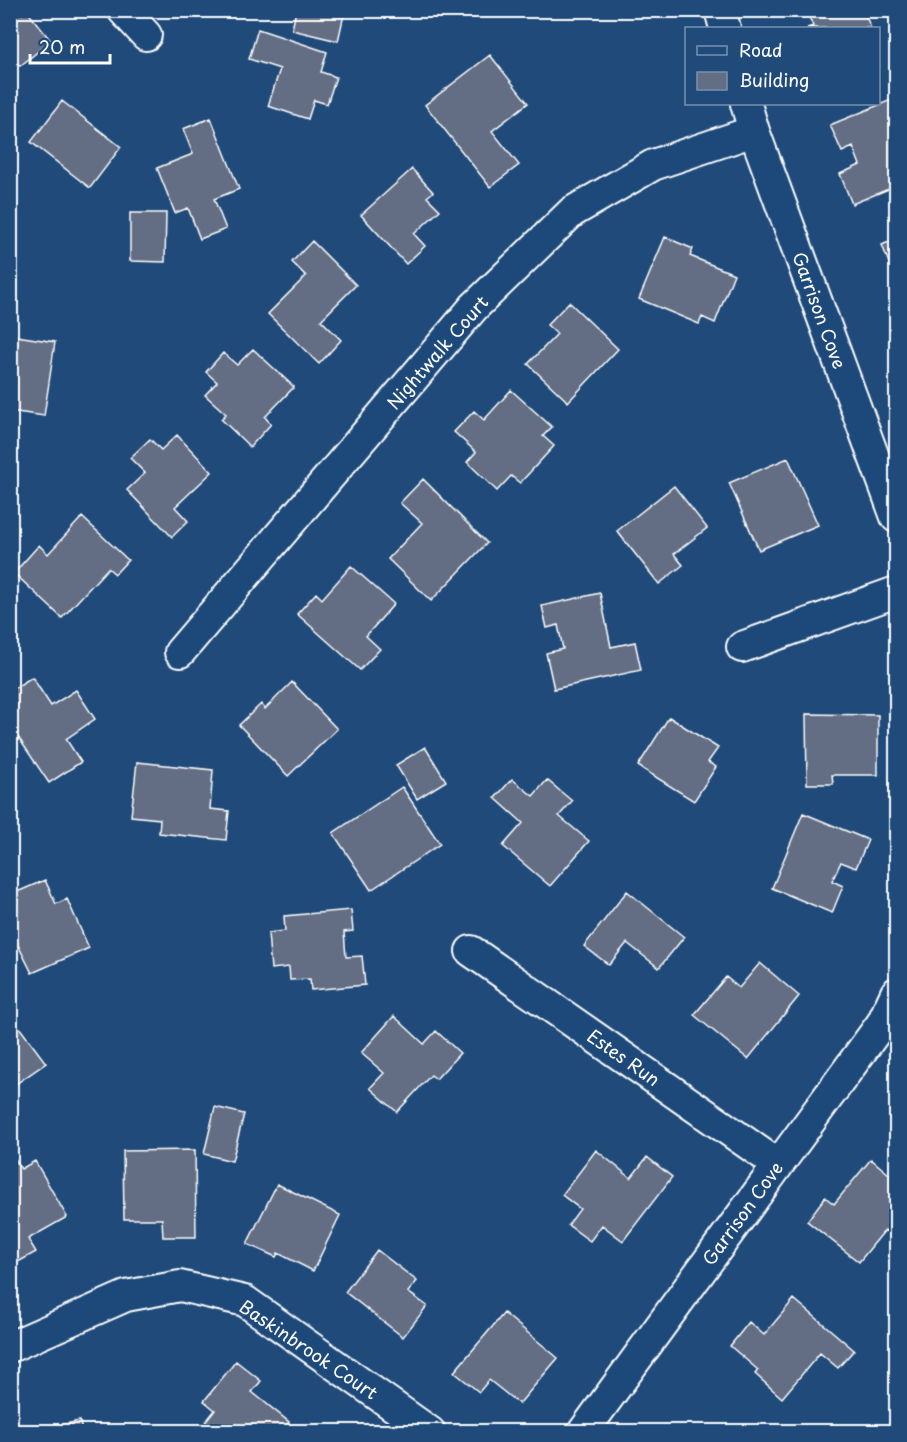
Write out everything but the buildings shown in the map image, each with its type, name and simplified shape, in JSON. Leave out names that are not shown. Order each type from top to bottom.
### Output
[{"type":"street","points":[[123,10],[146,35]]},
{"type":"street","points":[[720,10],[725,27]]},
{"type":"street","name":"Garrison Cove","points":[[750,117],[897,517]]},
{"type":"street","name":"Nightwalk Court","points":[[180,652],[474,307],[572,212],[652,165],[750,117]]},
{"type":"street","points":[[742,647],[897,592]]},
{"type":"street","name":"Estes Run","points":[[471,951],[777,1164]]},
{"type":"street","name":"Garrison Cove","points":[[583,1431],[882,1023],[897,993]]},
{"type":"street","name":"Baskinbrook Court","points":[[10,1347],[126,1296],[180,1286],[245,1301],[430,1431]]}]
